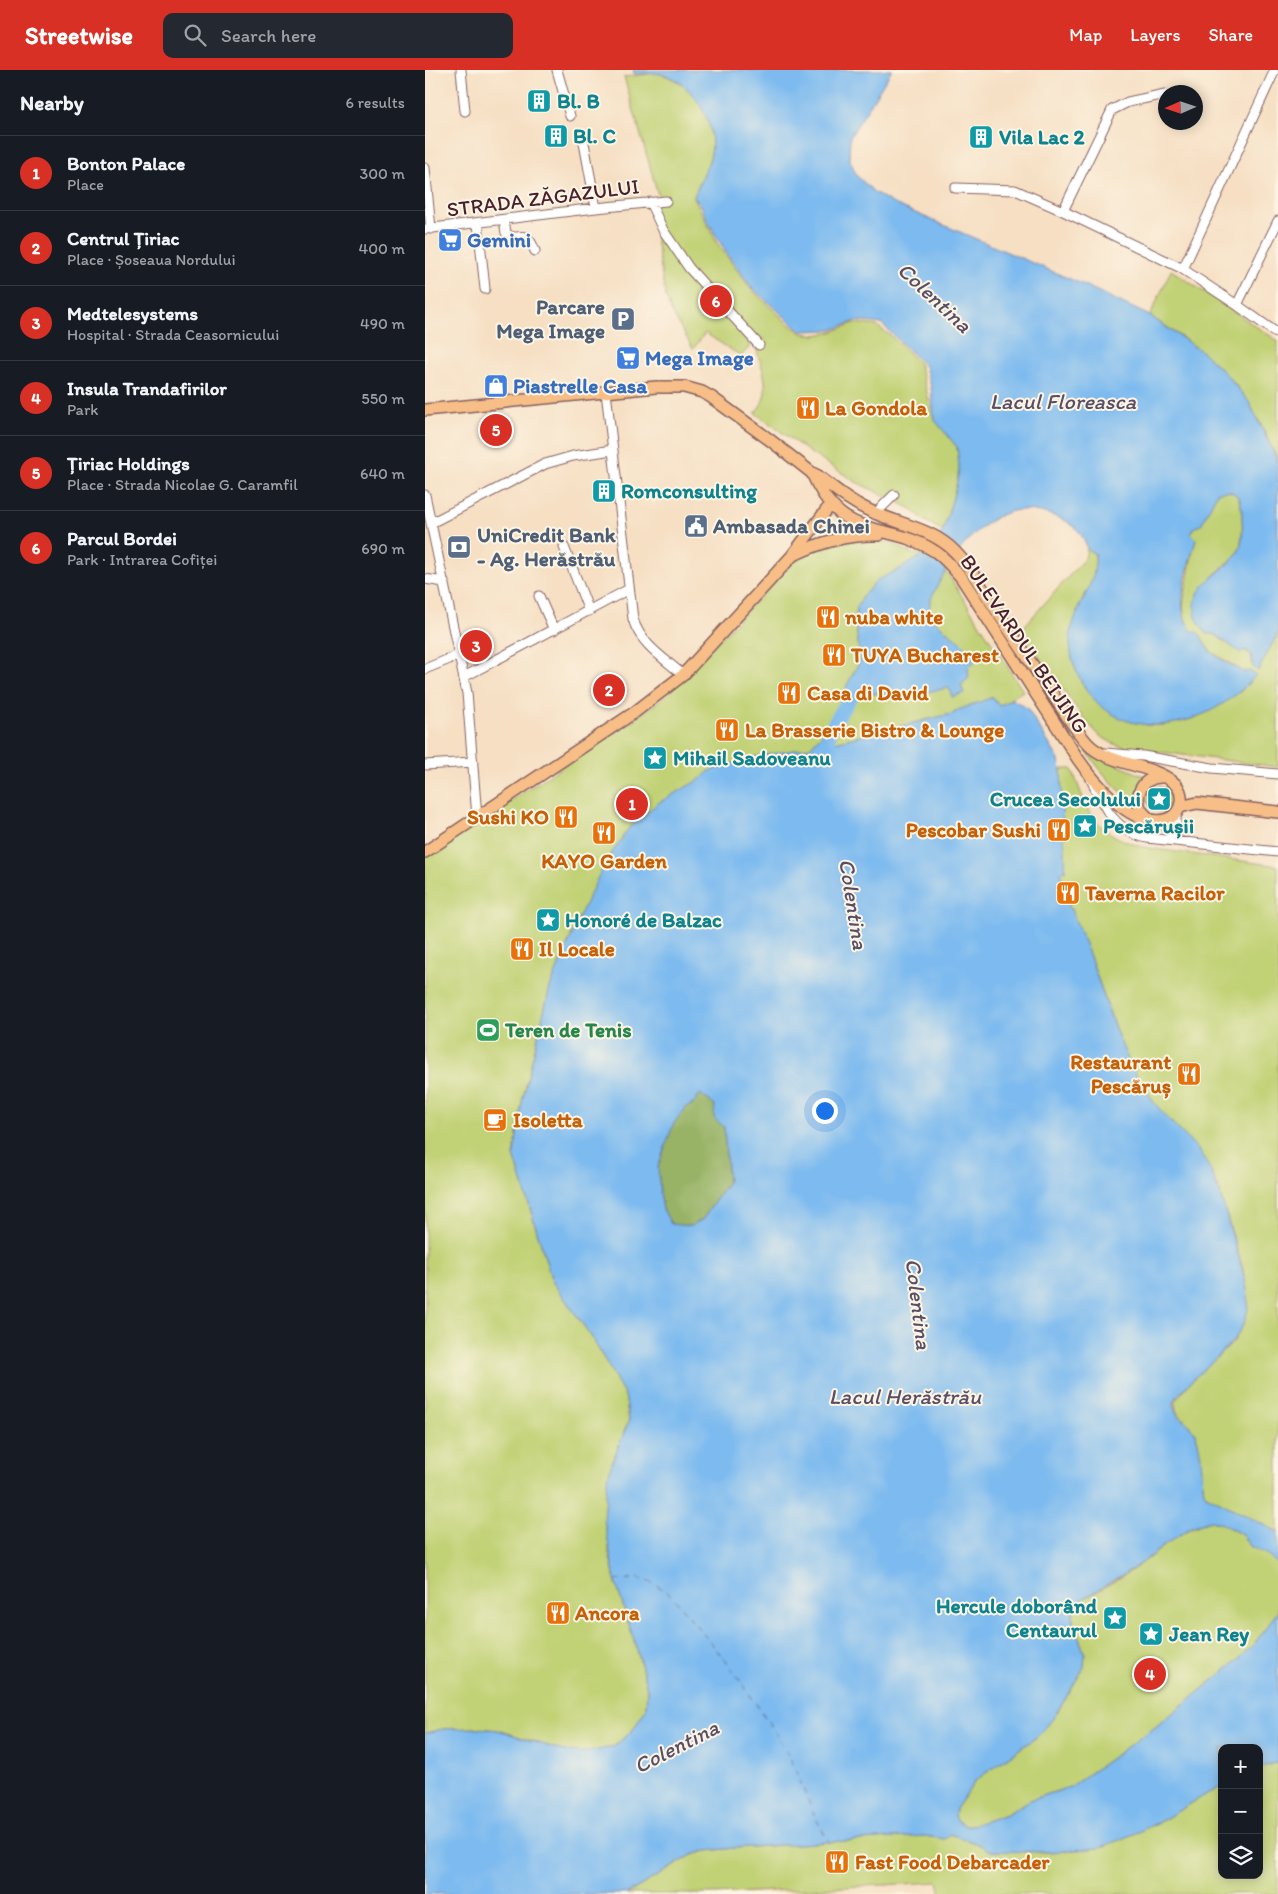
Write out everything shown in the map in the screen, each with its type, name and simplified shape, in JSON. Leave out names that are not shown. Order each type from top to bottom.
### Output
[{"type":"main road","points":[[425,410],[606,392],[672,387],[693,389],[702,392],[727,408],[812,473]]},
{"type":"main road","name":"BULEVARDUL BEIJING","points":[[812,473],[843,496],[875,514],[929,534],[952,549],[970,569],[1033,666],[1090,746],[1167,778],[1178,787],[1180,793],[1197,803],[1278,812]]},
{"type":"main road","name":"BULEVARDUL BEIJING","points":[[812,473],[831,504],[845,518],[857,525],[898,536],[925,546],[943,558],[961,577],[1021,673],[1087,772],[1126,810],[1143,818],[1168,819],[1178,810],[1197,803]]},
{"type":"main road","points":[[425,852],[635,712],[683,676],[792,556],[831,504]]},
{"type":"main road","points":[[792,556],[816,545],[839,538],[871,535],[898,536]]},
{"type":"main road","points":[[1156,820],[1145,815],[1139,808],[1137,800],[1139,791],[1143,784],[1150,779],[1167,778]]},
{"type":"main road","points":[[1178,810],[1180,793]]},
{"type":"street","points":[[461,70],[465,111]]},
{"type":"street","points":[[557,70],[570,116]]},
{"type":"street","points":[[1183,269],[1274,72]]},
{"type":"street","points":[[1063,211],[1113,110],[1128,102],[1158,96]]},
{"type":"street","points":[[584,142],[597,208]]},
{"type":"street","points":[[425,168],[428,229]]},
{"type":"street","points":[[955,188],[1015,190],[1063,211],[1183,269],[1278,334]]},
{"type":"street","name":"STRADA ZĂGAZULUI","points":[[428,229],[666,201]]},
{"type":"street","points":[[650,202],[663,230],[689,268],[759,345]]},
{"type":"street","points":[[504,220],[506,234],[511,237],[527,237],[531,239],[535,250]]},
{"type":"street","points":[[1237,305],[1278,220]]},
{"type":"street","points":[[478,223],[485,288]]},
{"type":"street","points":[[606,392],[633,619],[640,634],[683,676]]},
{"type":"street","points":[[431,523],[545,464],[573,456],[613,450]]},
{"type":"street","points":[[425,494],[464,677],[477,818]]},
{"type":"street","points":[[875,514],[894,495]]},
{"type":"street","points":[[831,504],[843,496]]},
{"type":"street","points":[[564,547],[589,611]]},
{"type":"street","points":[[425,579],[444,582]]},
{"type":"street","points":[[464,677],[629,589]]},
{"type":"street","points":[[539,596],[554,630]]},
{"type":"street","points":[[425,669],[459,655]]},
{"type":"street","points":[[1103,753],[1143,756],[1212,768],[1278,774]]},
{"type":"street","points":[[425,765],[473,762]]},
{"type":"street","points":[[1087,772],[1104,807],[1121,827],[1139,836],[1278,852]]},
{"type":"street","points":[[1176,841],[1178,810]]},
{"type":"street","points":[[1156,820],[1167,828],[1176,841]]},
{"type":"green space","points":[[656,73],[680,83],[699,103],[706,115],[711,128],[711,154],[694,197],[717,243],[751,289],[791,326],[802,333],[815,335],[832,332],[854,323],[877,326],[891,336],[919,363],[934,419],[957,447],[959,469],[956,487],[943,531],[924,520],[910,508],[856,482],[812,454],[755,413],[761,405],[764,396],[765,379],[754,342],[741,356],[705,333],[693,349],[671,311],[665,294],[651,208],[659,198],[624,77]]},
{"type":"green space","points":[[1171,270],[1278,341],[1278,461],[1252,409],[1228,376],[1191,344],[1150,316]]},
{"type":"green space","points":[[1222,491],[1228,491],[1236,495],[1241,506],[1242,531],[1239,551],[1232,560],[1207,582],[1197,598],[1195,606],[1196,615],[1207,634],[1214,634],[1251,654],[1253,667],[1258,670],[1278,633],[1278,767],[1128,748],[1114,744],[1100,736],[1087,722],[1020,631],[1085,558],[1087,549],[1095,554],[1096,571],[1077,610],[1072,658],[1085,688],[1146,725],[1164,725],[1191,719],[1205,713],[1240,692],[1248,684],[1244,672],[1210,651],[1185,620],[1183,605],[1192,554],[1191,533],[1206,513],[1213,498]]},
{"type":"green space","points":[[846,541],[890,542],[912,554],[923,554],[945,570],[1023,691],[999,706],[955,713],[835,742],[831,739],[827,729],[810,747],[709,771],[579,917],[550,987],[522,1102],[514,1155],[552,1281],[591,1336],[625,1395],[629,1420],[612,1462],[609,1553],[647,1689],[646,1709],[632,1731],[613,1747],[587,1752],[564,1751],[498,1730],[478,1728],[443,1729],[425,1733],[425,857],[654,705],[672,690],[794,561],[808,552]]},
{"type":"green space","points":[[1080,741],[1113,763],[1146,777],[1134,802],[1104,774]]},
{"type":"green space","points":[[1061,769],[1072,769],[1081,794],[1098,823],[1110,833],[1125,841],[1148,848],[1278,866],[1278,1532],[1206,1495],[1204,1492],[1197,1438],[1189,1425],[1176,1411],[1175,1401],[1194,1378],[1233,1343],[1244,1320],[1248,1302],[1243,1269],[1219,1191],[1199,1151],[1157,1107],[1129,1063],[1092,962],[1078,931],[1072,909],[1064,900],[1061,888],[1064,888],[1061,873]]},
{"type":"green space","points":[[1159,787],[1168,790],[1171,799],[1168,808],[1159,811],[1150,808],[1147,799],[1150,790]]},
{"type":"green space","points":[[700,1094],[715,1105],[724,1127],[728,1182],[703,1219],[691,1226],[671,1224],[663,1209],[658,1167],[672,1125],[685,1108],[693,1104]]},
{"type":"green space","points":[[1211,1521],[1220,1523],[1241,1534],[1250,1546],[1268,1555],[1278,1565],[1278,1611],[1255,1643],[1237,1661],[1154,1728],[1070,1787],[1030,1800],[1007,1814],[976,1824],[965,1826],[958,1821],[955,1816],[956,1809],[976,1780],[1038,1736],[1052,1720],[1084,1666],[1085,1654],[1073,1623],[1074,1606],[1138,1566],[1181,1534]]},
{"type":"green space","points":[[1278,1762],[1278,1894],[941,1894],[938,1882],[716,1894],[627,1894],[692,1855],[706,1851],[735,1848],[924,1836],[945,1839],[950,1834],[991,1851],[1049,1852],[1099,1848],[1163,1820],[1218,1787],[1218,1879],[1263,1879],[1263,1767]]},
{"type":"water","name":"Lacul Floreasca","points":[[633,70],[892,70],[850,137],[849,158],[857,176],[874,192],[892,203],[1082,284],[1150,316],[1204,353],[1226,374],[1249,402],[1278,461],[1278,633],[1258,671],[1253,667],[1251,654],[1245,650],[1241,653],[1214,634],[1207,634],[1195,614],[1196,599],[1200,591],[1211,578],[1235,557],[1239,550],[1243,531],[1241,508],[1239,499],[1231,492],[1217,493],[1201,525],[1193,528],[1191,533],[1196,539],[1185,580],[1183,613],[1192,631],[1201,636],[1210,651],[1244,672],[1250,671],[1256,675],[1240,691],[1221,705],[1199,716],[1177,723],[1154,725],[1131,722],[1110,713],[1092,697],[1084,686],[1074,666],[1070,645],[1074,621],[1092,578],[1095,567],[1095,554],[1087,549],[1080,533],[1068,522],[1046,513],[1021,510],[997,517],[976,532],[958,552],[931,600],[930,610],[935,620],[964,645],[975,661],[968,668],[969,678],[961,685],[964,693],[952,697],[949,688],[899,697],[866,692],[851,701],[844,696],[847,685],[860,661],[855,620],[857,607],[863,596],[877,580],[923,555],[943,531],[956,487],[959,469],[957,447],[934,419],[931,387],[925,366],[882,324],[856,321],[832,330],[801,331],[752,288],[727,254],[708,222],[701,205],[694,197],[710,159],[712,143],[707,119],[701,107],[694,96],[676,80],[654,73],[634,74]]},
{"type":"water","name":"Lacul Herăstrău","points":[[993,697],[999,706],[1012,699],[1027,708],[1059,760],[1065,855],[1065,871],[1061,873],[1065,888],[1062,889],[1064,899],[1067,899],[1070,909],[1072,909],[1113,1024],[1143,1087],[1168,1119],[1198,1149],[1210,1169],[1224,1206],[1248,1295],[1248,1310],[1244,1324],[1237,1336],[1178,1395],[1174,1407],[1178,1415],[1193,1430],[1198,1440],[1204,1492],[1206,1495],[1278,1532],[1278,1565],[1268,1555],[1250,1546],[1241,1534],[1220,1523],[1211,1521],[1191,1527],[1139,1565],[1081,1600],[1074,1606],[1073,1623],[1085,1654],[1084,1667],[1052,1720],[1038,1736],[976,1780],[956,1809],[955,1816],[965,1826],[976,1824],[1007,1814],[1030,1800],[1070,1787],[1154,1728],[1237,1661],[1255,1643],[1278,1611],[1278,1762],[1263,1767],[1263,1744],[1218,1744],[1218,1787],[1163,1820],[1099,1848],[1049,1852],[991,1851],[950,1834],[945,1839],[924,1836],[735,1848],[706,1851],[692,1855],[627,1894],[425,1894],[425,1733],[443,1729],[478,1728],[498,1730],[564,1751],[587,1752],[613,1747],[632,1731],[646,1709],[647,1689],[615,1580],[604,1520],[607,1480],[612,1462],[629,1420],[625,1395],[591,1336],[552,1281],[514,1155],[522,1102],[550,987],[579,917],[605,863],[629,828],[658,803],[702,778],[709,771],[753,757],[810,747],[827,729],[832,731],[831,739],[835,742],[955,713],[955,711]],"holes":[[[700,1094],[715,1105],[714,1118],[724,1127],[728,1182],[703,1219],[691,1226],[671,1224],[663,1209],[658,1167],[673,1125],[685,1108],[693,1104]]]},
{"type":"waterway","points":[[828,749],[830,730],[860,685]]},
{"type":"ferry route","points":[[615,1581],[637,1578],[655,1584],[670,1594],[730,1666],[776,1733],[792,1762],[815,1817],[829,1842]]},
{"type":"place","name":"Bl. B","points":[[539,101]]},
{"type":"place","name":"Bl. C","points":[[556,136]]},
{"type":"place","name":"Vila Lac 2","points":[[981,137]]},
{"type":"place","name":"Gemini","points":[[450,240]]},
{"type":"place","name":"Parcul Bordei","points":[[716,301]]},
{"type":"place","name":"Parcare Mega Image","points":[[623,319]]},
{"type":"place","name":"Mega Image","points":[[628,358]]},
{"type":"place","name":"Piastrelle Casa","points":[[496,386]]},
{"type":"place","name":"La Gondola","points":[[808,408]]},
{"type":"place","name":"Țiriac Holdings","points":[[496,430]]},
{"type":"place","name":"Romconsulting","points":[[604,491]]},
{"type":"place","name":"Ambasada Chinei","points":[[696,526]]},
{"type":"place","name":"UniCredit Bank - Ag. Herăstrău","points":[[459,547]]},
{"type":"place","name":"nuba white","points":[[828,617]]},
{"type":"place","name":"Medtelesystems","points":[[476,646]]},
{"type":"place","name":"TUYA Bucharest","points":[[834,655]]},
{"type":"place","name":"Centrul Țiriac","points":[[609,690]]},
{"type":"place","name":"Casa di David","points":[[789,693]]},
{"type":"place","name":"La Brasserie Bistro & Lounge","points":[[727,730]]},
{"type":"place","name":"Mihail Sadoveanu","points":[[655,758]]},
{"type":"place","name":"Crucea Secolului","points":[[1159,799]]},
{"type":"place","name":"Bonton Palace","points":[[632,804]]},
{"type":"place","name":"Sushi KO","points":[[566,817]]},
{"type":"place","name":"Pescărușii","points":[[1085,826]]},
{"type":"place","name":"Pescobar Sushi","points":[[1059,830]]},
{"type":"place","name":"KAYO Garden","points":[[604,833]]},
{"type":"place","name":"Taverna Racilor","points":[[1068,893]]},
{"type":"place","name":"Honoré de Balzac","points":[[548,920]]},
{"type":"place","name":"Il Locale","points":[[522,949]]},
{"type":"place","name":"Teren de Tenis","points":[[488,1030]]},
{"type":"place","name":"Restaurant Pescăruș","points":[[1189,1074]]},
{"type":"place","name":"Isoletta","points":[[495,1120]]},
{"type":"place","name":"Ancora","points":[[558,1613]]},
{"type":"place","name":"Hercule doborând Centaurul","points":[[1115,1618]]},
{"type":"place","name":"Jean Rey","points":[[1151,1634]]},
{"type":"place","name":"Insula Trandafirilor","points":[[1150,1674]]},
{"type":"place","name":"Fast Food Debarcader","points":[[837,1862]]},
{"type":"water label","name":"Colentina","points":[[935,297]]},
{"type":"water label","name":"Colentina","points":[[854,904]]},
{"type":"water label","name":"Colentina","points":[[919,1304]]},
{"type":"water label","name":"Colentina","points":[[676,1746]]}]
